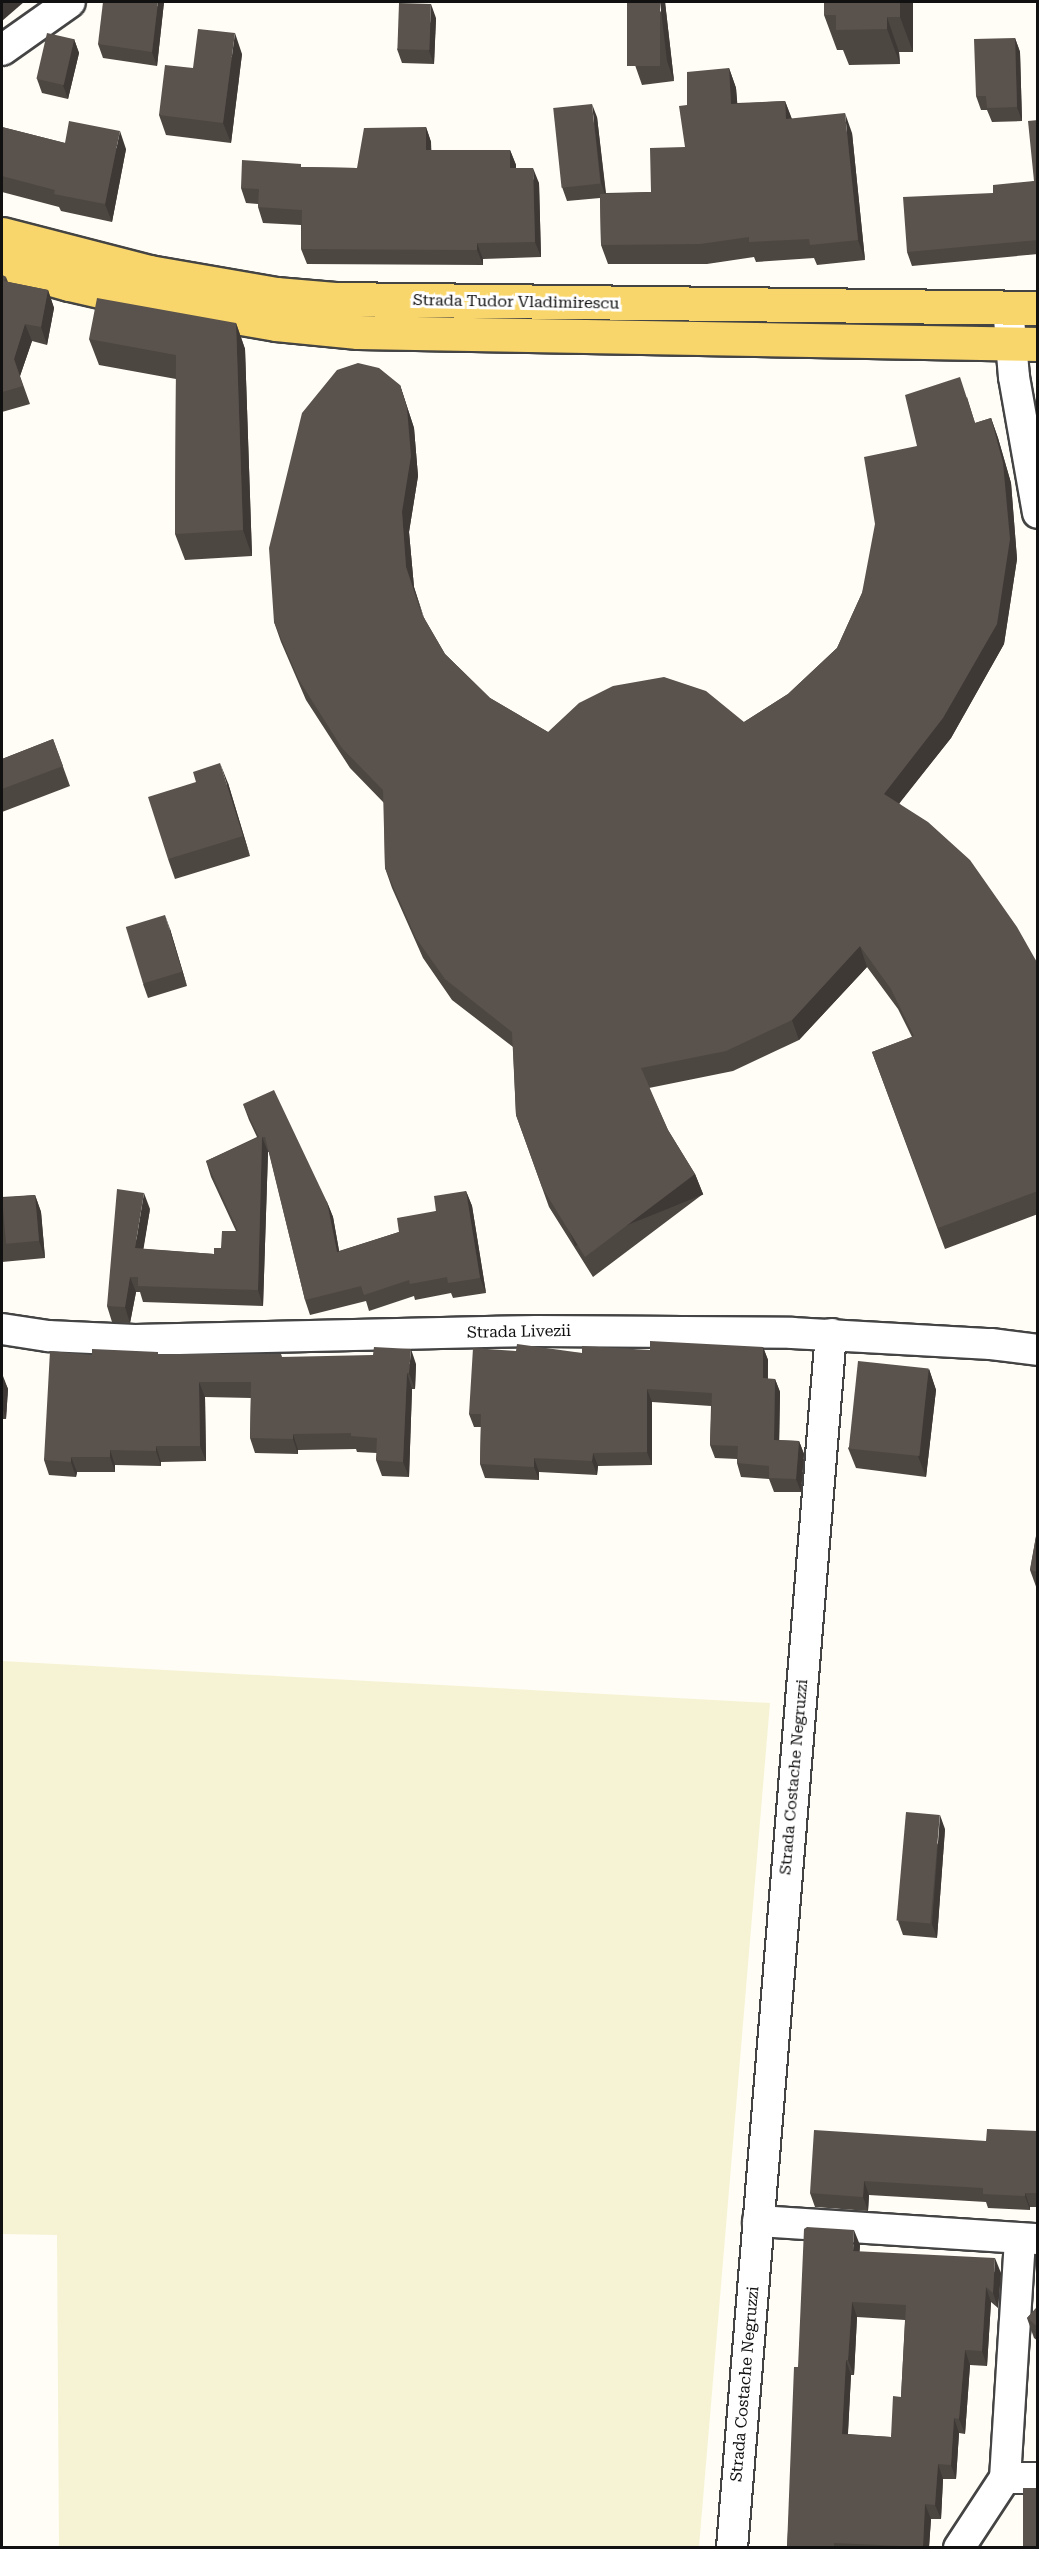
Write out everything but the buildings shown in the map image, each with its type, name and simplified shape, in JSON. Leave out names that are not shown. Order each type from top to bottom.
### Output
[{"type":"main road","name":"Strada Tudor Vladimirescu","points":[[2,234],[149,272],[276,294],[335,299],[1023,308]]},
{"type":"main road","name":"Strada Tudor Vladimirescu","points":[[2,265],[69,284],[143,300],[276,324],[358,332],[1024,343]]},
{"type":"street","points":[[2,50],[70,2]]},
{"type":"street","points":[[1023,308],[1024,343],[1014,377],[1038,513]]},
{"type":"street","name":"Strada Livezii","points":[[2,1329],[48,1336],[135,1340],[537,1331],[831,1334],[991,1344],[1038,1350]]},
{"type":"street","name":"Strada Costache Negruzzi","points":[[732,2547],[831,1334]]},
{"type":"street","points":[[758,2221],[1029,2238],[1005,2478],[959,2547]]},
{"type":"street","points":[[1005,2478],[1038,2478]]},
{"type":"shaded area","points":[[2,1661],[770,1703],[699,2547],[59,2547],[57,2235],[2,2234]]}]
